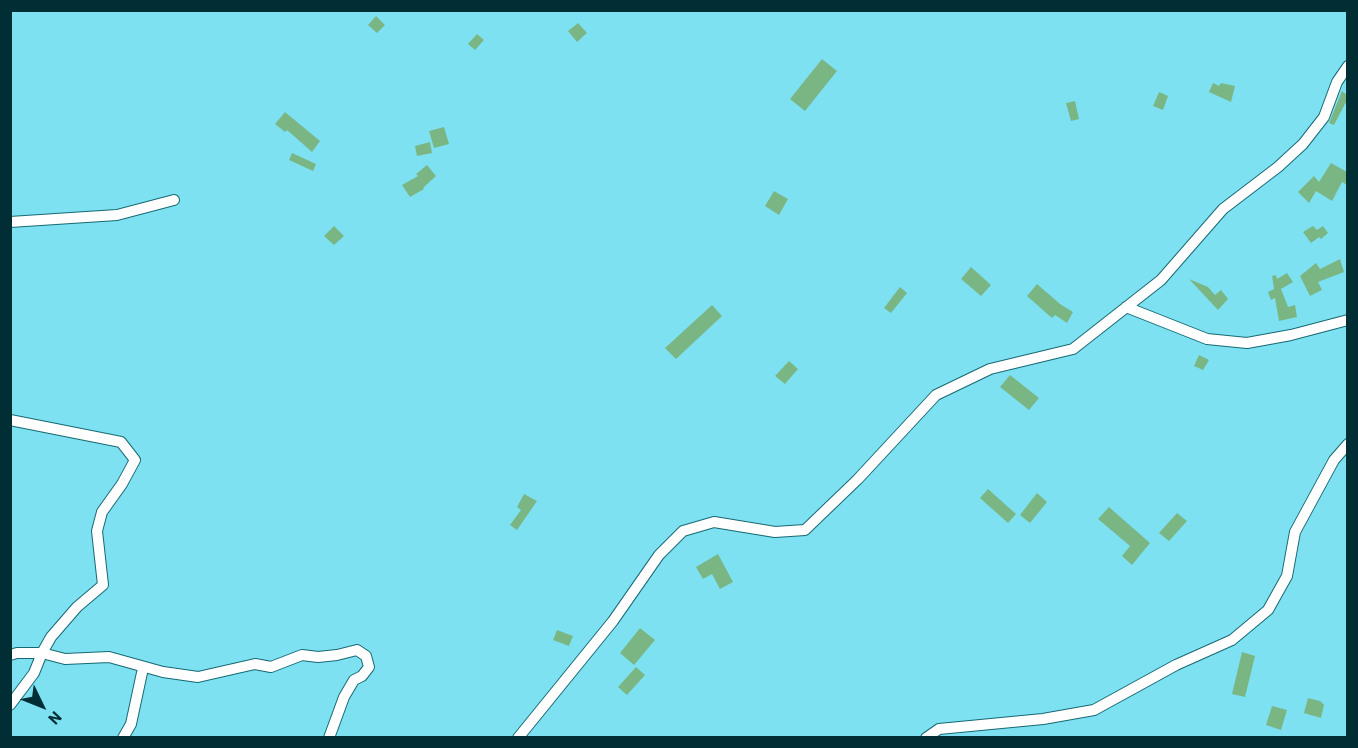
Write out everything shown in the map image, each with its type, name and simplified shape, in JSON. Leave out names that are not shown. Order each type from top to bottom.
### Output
[{"type":"street","points":[[518,738],[613,621],[659,555],[683,531],[714,522],[775,532],[805,530],[858,480],[936,395],[990,369],[1072,349],[1161,280],[1223,209],[1278,167],[1303,144],[1323,117],[1337,82],[1347,66]]},
{"type":"street","points":[[10,213],[15,222],[117,215],[174,200]]},
{"type":"street","points":[[1126,308],[1207,339],[1247,343],[1292,335],[1347,320]]},
{"type":"street","points":[[10,420],[100,440],[121,442],[135,460],[122,484],[102,512],[97,531],[103,585],[77,607],[51,638],[34,673],[10,705]]},
{"type":"street","points":[[926,738],[939,729],[1042,719],[1094,710],[1176,665],[1232,640],[1268,610],[1287,576],[1295,532],[1334,460],[1347,444]]},
{"type":"street","points":[[10,655],[42,653],[65,659],[109,657],[143,668],[198,677],[255,664],[271,667],[302,655],[318,657],[357,650],[366,656],[369,667],[362,676],[354,680],[344,698],[329,738]]},
{"type":"street","points":[[123,738],[131,724],[143,668]]},
{"type":"street","points":[[939,729],[949,738]]},
{"type":"building","points":[[376,16],[385,25],[377,33],[368,25]]},
{"type":"building","points":[[578,23],[587,33],[577,42],[568,31]]},
{"type":"building","points":[[477,34],[484,40],[475,50],[468,44]]},
{"type":"building","points":[[822,59],[837,71],[805,111],[790,99]]},
{"type":"building","points":[[1213,83],[1219,86],[1221,83],[1235,86],[1231,102],[1209,92]]},
{"type":"building","points":[[1342,91],[1347,95],[1347,100],[1334,125],[1329,123]]},
{"type":"building","points":[[1159,92],[1168,96],[1163,110],[1153,106]]},
{"type":"building","points":[[1075,101],[1079,119],[1071,121],[1066,103]]},
{"type":"building","points":[[285,112],[320,141],[312,152],[287,130],[285,132],[275,124]]},
{"type":"building","points":[[444,127],[449,144],[434,148],[429,131]]},
{"type":"building","points":[[430,142],[432,153],[417,156],[415,146]]},
{"type":"building","points":[[292,153],[316,164],[313,171],[289,160]]},
{"type":"building","points":[[1331,163],[1347,172],[1347,185],[1342,182],[1332,201],[1316,191],[1309,203],[1298,192],[1314,176],[1319,182]]},
{"type":"building","points":[[427,165],[436,176],[424,189],[410,197],[402,185],[418,176],[416,174]]},
{"type":"building","points":[[774,191],[788,199],[779,215],[765,206]]},
{"type":"building","points":[[334,226],[344,236],[334,245],[324,236]]},
{"type":"building","points":[[1313,226],[1317,230],[1323,226],[1328,233],[1311,243],[1303,232]]},
{"type":"building","points":[[1340,259],[1344,272],[1318,282],[1322,290],[1310,296],[1300,276],[1316,263],[1320,269]]},
{"type":"building","points":[[971,267],[991,285],[981,296],[961,279]]},
{"type":"building","points":[[1287,273],[1293,282],[1281,289],[1288,307],[1295,305],[1297,317],[1279,321],[1275,298],[1271,300],[1268,292],[1274,289],[1272,276],[1276,275],[1277,279]]},
{"type":"building","points":[[1189,279],[1208,287],[1215,295],[1221,290],[1228,299],[1218,310]]},
{"type":"building","points":[[1037,284],[1073,312],[1067,323],[1055,315],[1052,318],[1027,296]]},
{"type":"building","points":[[900,287],[907,293],[891,313],[884,308]]},
{"type":"building","points":[[712,305],[722,316],[676,359],[665,348]]},
{"type":"building","points":[[1199,355],[1209,360],[1203,370],[1194,366]]},
{"type":"building","points":[[789,361],[798,369],[785,384],[775,376]]},
{"type":"building","points":[[1010,375],[1039,398],[1029,410],[1000,387]]},
{"type":"building","points":[[988,489],[1016,514],[1008,523],[980,498]]},
{"type":"building","points":[[1037,493],[1047,502],[1030,523],[1020,515]]},
{"type":"building","points":[[524,494],[537,501],[517,530],[510,525],[521,510],[517,507]]},
{"type":"building","points":[[1109,507],[1150,543],[1132,565],[1122,556],[1130,546],[1098,519]]},
{"type":"building","points":[[1177,513],[1187,521],[1169,541],[1159,533]]},
{"type":"building","points":[[718,554],[733,582],[720,589],[712,574],[703,579],[696,567]]},
{"type":"building","points":[[640,628],[655,640],[634,665],[620,653]]},
{"type":"building","points":[[557,630],[573,636],[569,646],[553,640]]},
{"type":"building","points":[[1242,652],[1255,656],[1245,697],[1232,694]]},
{"type":"building","points":[[636,667],[645,675],[627,695],[618,687]]},
{"type":"building","points":[[1308,698],[1320,701],[1324,705],[1321,718],[1304,713]]},
{"type":"building","points":[[1272,706],[1287,710],[1281,730],[1266,725]]}]
